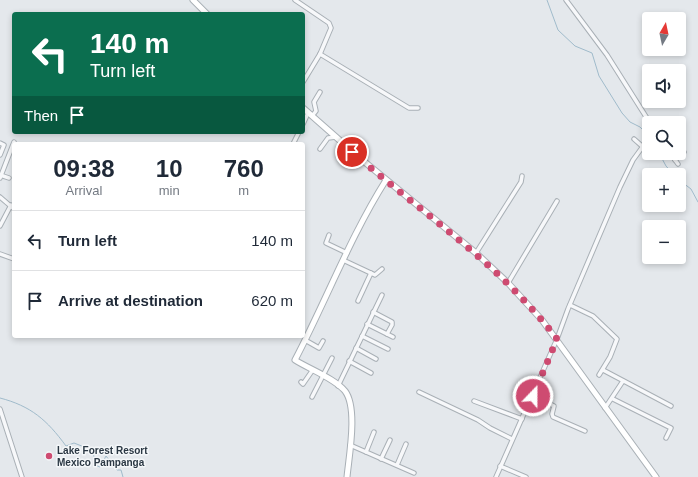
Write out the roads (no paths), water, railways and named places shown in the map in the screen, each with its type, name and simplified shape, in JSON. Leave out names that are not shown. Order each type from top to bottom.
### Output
[{"type":"main road","points":[[193,0],[205,12]]},
{"type":"main road","points":[[305,110],[386,180],[476,253],[508,283],[542,320],[557,339],[605,408],[656,477]]},
{"type":"main road","points":[[347,477],[351,417],[349,399],[344,391],[338,386],[295,360],[370,206],[386,180]]},
{"type":"street","points":[[295,0],[330,25],[330,31],[320,54],[305,79]]},
{"type":"street","points":[[566,0],[607,55],[646,116]]},
{"type":"street","points":[[320,54],[409,108],[418,108]]},
{"type":"street","points":[[305,121],[310,115],[316,111],[315,100],[320,92]]},
{"type":"street","points":[[320,148],[328,138],[336,137]]},
{"type":"street","points":[[634,138],[642,146]]},
{"type":"street","points":[[0,155],[2,144]]},
{"type":"street","points":[[9,178],[0,176],[12,147]]},
{"type":"street","points":[[496,477],[512,439],[533,396],[624,179],[633,160],[642,148]]},
{"type":"street","points":[[675,160],[678,164]]},
{"type":"street","points":[[476,253],[521,182],[522,176]]},
{"type":"street","points":[[0,197],[11,205],[0,226]]},
{"type":"street","points":[[508,283],[557,201]]},
{"type":"street","points":[[329,235],[326,243],[347,252]]},
{"type":"street","points":[[0,254],[12,258]]},
{"type":"street","points":[[343,260],[375,275],[382,269]]},
{"type":"street","points":[[358,301],[371,273]]},
{"type":"street","points":[[338,386],[382,295]]},
{"type":"street","points":[[570,305],[593,316],[617,339],[603,370],[599,375]]},
{"type":"street","points":[[373,312],[392,322],[387,334]]},
{"type":"street","points":[[367,324],[393,337]]},
{"type":"street","points":[[362,336],[388,348]]},
{"type":"street","points":[[305,340],[319,348],[323,341]]},
{"type":"street","points":[[356,348],[376,359]]},
{"type":"street","points":[[312,397],[332,358]]},
{"type":"street","points":[[349,361],[371,373]]},
{"type":"street","points":[[603,370],[623,382],[671,406]]},
{"type":"street","points":[[300,382],[303,384],[312,371]]},
{"type":"street","points":[[605,408],[612,400],[623,382]]},
{"type":"street","points":[[419,392],[478,420],[512,439]]},
{"type":"street","points":[[533,396],[554,406],[552,414],[553,417],[585,431]]},
{"type":"street","points":[[612,400],[671,428],[666,438]]},
{"type":"street","points":[[474,401],[522,419]]},
{"type":"street","points":[[0,409],[22,477]]},
{"type":"street","points":[[366,452],[374,432]]},
{"type":"street","points":[[381,459],[390,440]]},
{"type":"street","points":[[397,465],[406,444]]},
{"type":"street","points":[[350,445],[414,473]]},
{"type":"street","points":[[500,466],[526,477]]},
{"type":"waterway","points":[[547,0],[558,30],[575,46],[592,53],[599,76],[622,113],[630,122],[642,129]]},
{"type":"waterway","points":[[663,160],[668,168]]},
{"type":"waterway","points":[[686,185],[691,189],[698,202]]},
{"type":"waterway","points":[[0,398],[21,405],[38,415],[66,446],[74,443],[92,450],[97,466],[100,467],[106,456],[117,470],[121,470],[123,477]]},
{"type":"place","name":"Lake Forest Resort Mexico Pampanga","points":[[49,456]]}]
